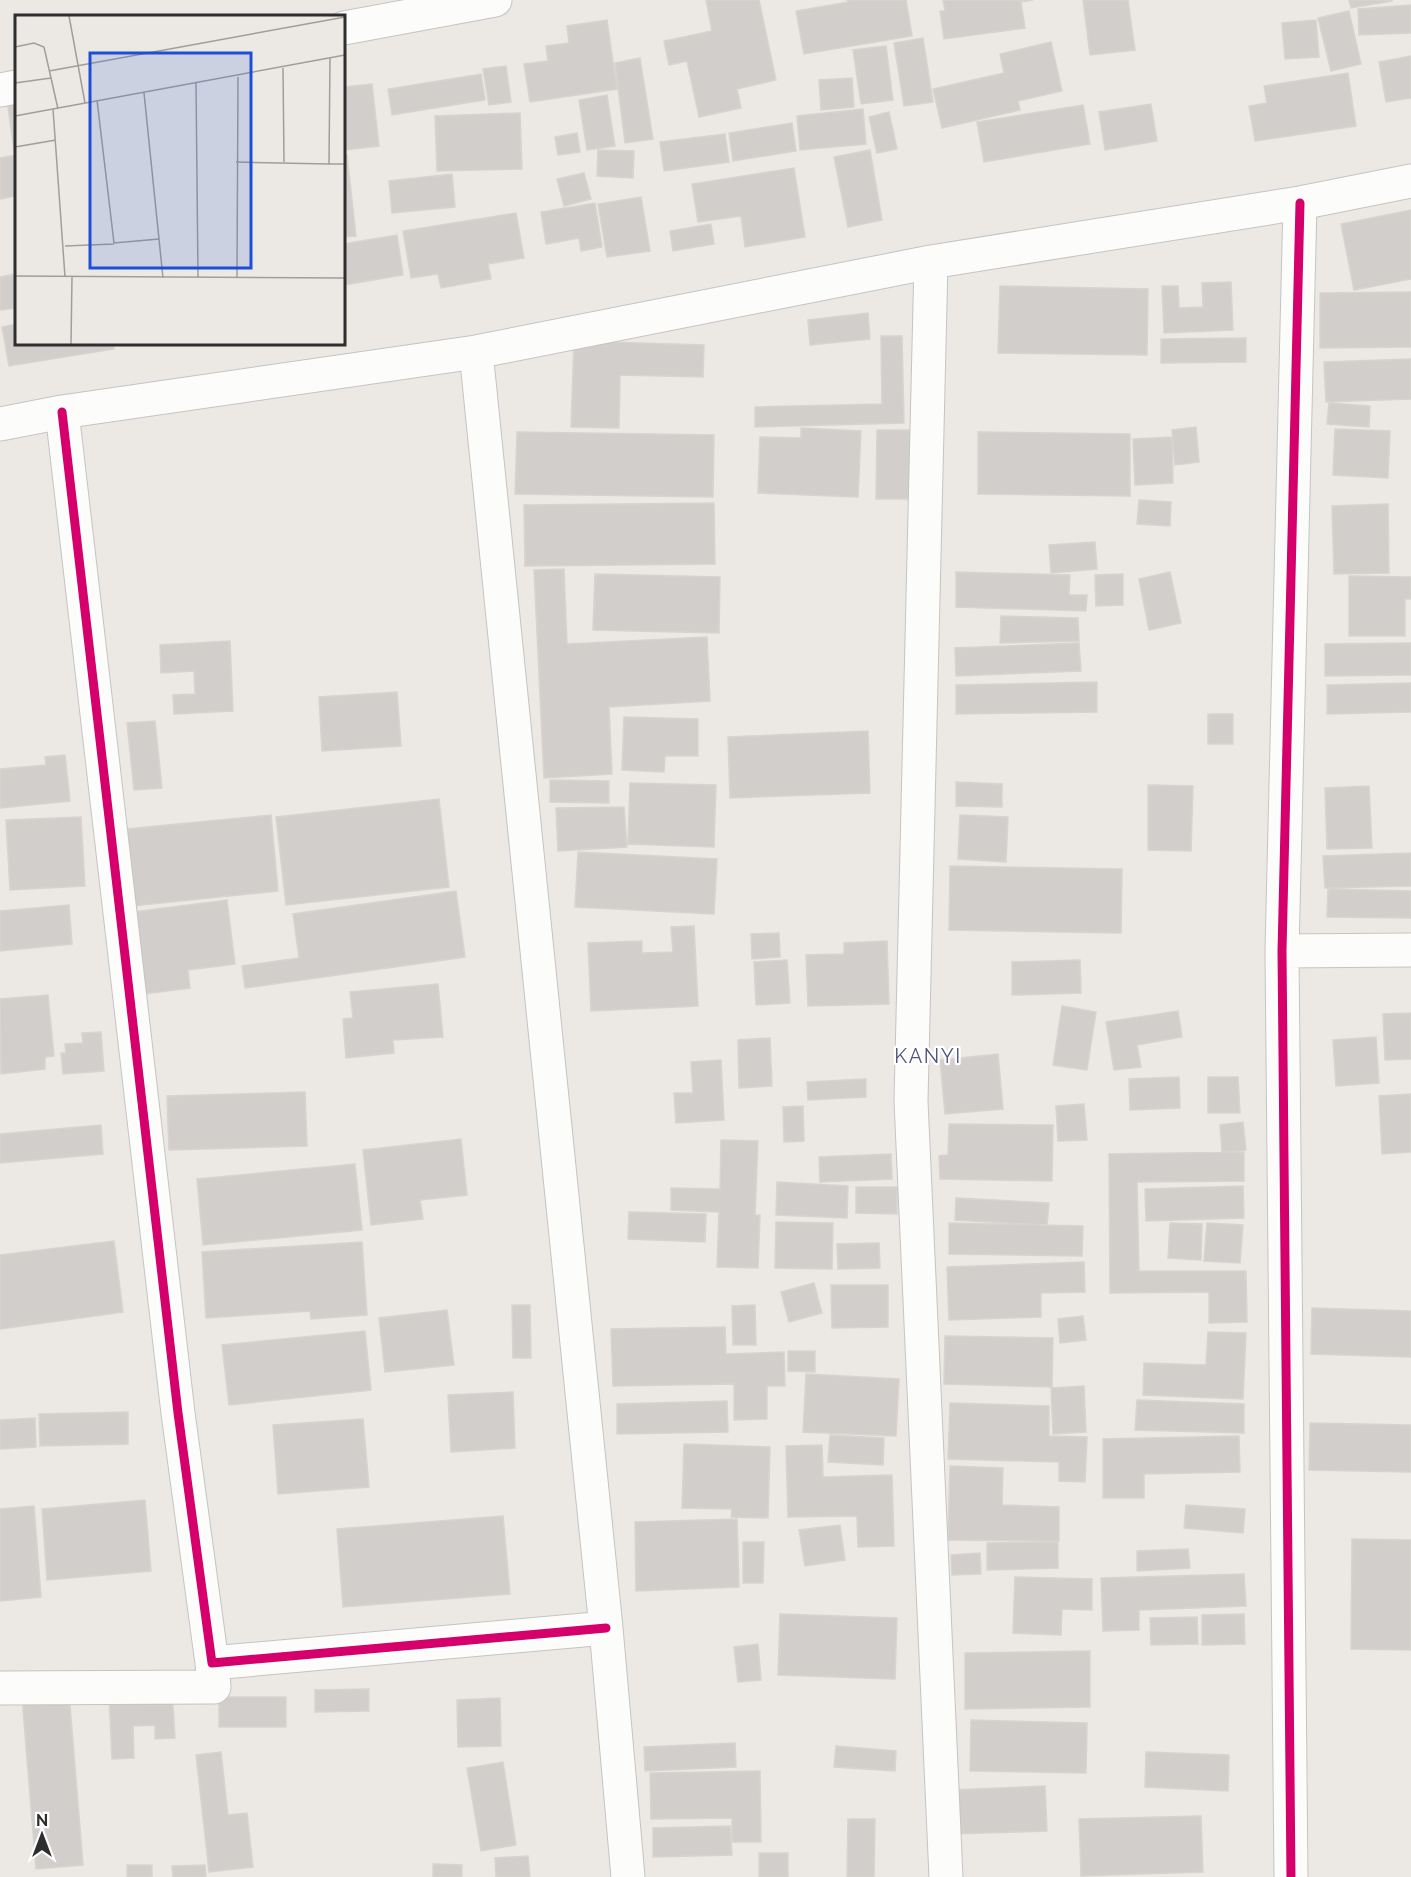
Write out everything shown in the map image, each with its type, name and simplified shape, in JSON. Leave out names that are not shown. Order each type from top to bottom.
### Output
[{"type":"street","points":[[345,28],[495,0]]},
{"type":"street","points":[[0,90],[15,87]]},
{"type":"street","points":[[0,424],[62,412],[476,352],[931,262],[1300,203],[1411,181]]},
{"type":"street","points":[[1291,1877],[1282,951],[1300,203]]},
{"type":"street","points":[[931,262],[911,1101],[946,1877]]},
{"type":"street","points":[[476,352],[606,1628],[628,1877]]},
{"type":"street","points":[[0,1688],[214,1687],[208,1624],[178,1413],[62,412]]},
{"type":"street","points":[[1282,951],[1411,950]]},
{"type":"street","points":[[212,1663],[606,1628]]},
{"type":"building","points":[[706,0],[759,0],[776,80],[737,89],[741,108],[699,117],[687,61],[669,65],[664,41],[712,31]]},
{"type":"building","points":[[847,0],[906,0],[912,36],[804,54],[796,11],[848,2]]},
{"type":"building","points":[[943,0],[1033,0],[1021,2],[1025,28],[944,39],[940,11],[945,11]]},
{"type":"building","points":[[1083,0],[1128,0],[1135,50],[1090,55]]},
{"type":"building","points":[[1349,0],[1392,0],[1392,1],[1351,8]]},
{"type":"building","points":[[1411,5],[1411,33],[1359,35],[1358,9]]},
{"type":"building","points":[[1349,11],[1361,64],[1331,71],[1318,18]]},
{"type":"building","points":[[607,20],[617,89],[530,102],[524,64],[548,61],[546,46],[569,43],[567,26]]},
{"type":"building","points":[[1316,20],[1319,57],[1285,59],[1282,23]]},
{"type":"building","points":[[923,38],[933,102],[904,106],[894,43]]},
{"type":"building","points":[[1051,42],[1062,91],[1018,101],[1020,110],[942,128],[933,89],[1004,73],[1000,54]]},
{"type":"building","points":[[886,46],[893,100],[861,104],[853,50]]},
{"type":"building","points":[[1411,56],[1411,98],[1386,102],[1379,62]]},
{"type":"building","points":[[640,58],[653,139],[625,143],[615,63]]},
{"type":"building","points":[[506,66],[511,102],[489,105],[483,69]]},
{"type":"building","points":[[1348,73],[1356,126],[1255,141],[1249,106],[1267,103],[1264,86]]},
{"type":"building","points":[[481,74],[485,100],[392,115],[388,89]]},
{"type":"building","points":[[852,78],[854,107],[821,110],[819,80]]},
{"type":"building","points":[[372,84],[379,146],[345,150],[345,87]]},
{"type":"building","points":[[607,95],[615,146],[587,150],[579,100]]},
{"type":"building","points":[[1151,104],[1157,141],[1105,150],[1099,112]]},
{"type":"building","points":[[15,105],[15,150],[14,150],[8,107]]},
{"type":"building","points":[[1083,105],[1090,144],[984,162],[977,122]]},
{"type":"building","points":[[863,109],[866,144],[800,150],[797,116]]},
{"type":"building","points":[[889,112],[897,149],[877,153],[869,117]]},
{"type":"building","points":[[520,113],[522,169],[437,171],[435,116]]},
{"type":"building","points":[[792,123],[796,151],[733,161],[729,133]]},
{"type":"building","points":[[577,133],[580,152],[558,155],[555,137]]},
{"type":"building","points":[[725,134],[729,162],[664,171],[660,142]]},
{"type":"building","points":[[598,150],[634,151],[633,178],[597,176]]},
{"type":"building","points":[[870,150],[882,220],[848,227],[834,157]]},
{"type":"building","points":[[15,155],[15,196],[0,199],[0,158]]},
{"type":"building","points":[[345,155],[347,155],[356,236],[345,237]]},
{"type":"building","points":[[794,168],[805,237],[745,247],[741,216],[698,222],[692,184]]},
{"type":"building","points":[[584,173],[591,199],[564,206],[557,179]]},
{"type":"building","points":[[452,174],[455,207],[392,213],[389,181]]},
{"type":"building","points":[[641,197],[650,251],[607,257],[598,204]]},
{"type":"building","points":[[595,203],[602,247],[581,251],[579,238],[546,244],[541,212]]},
{"type":"building","points":[[1411,210],[1411,279],[1354,290],[1341,224]]},
{"type":"building","points":[[516,213],[524,258],[488,264],[491,279],[441,288],[438,274],[411,278],[403,231]]},
{"type":"building","points":[[711,224],[714,244],[673,251],[670,231]]},
{"type":"building","points":[[397,235],[403,275],[345,285],[345,244]]},
{"type":"building","points":[[15,274],[15,308],[0,310],[0,277]]},
{"type":"building","points":[[1231,282],[1233,330],[1164,333],[1162,286],[1178,286],[1179,308],[1203,307],[1202,283]]},
{"type":"building","points":[[1000,286],[1148,289],[1147,355],[998,353]]},
{"type":"building","points":[[1411,292],[1411,347],[1320,348],[1320,293]]},
{"type":"building","points":[[868,313],[870,339],[810,345],[808,320]]},
{"type":"building","points":[[15,324],[15,345],[113,345],[114,349],[9,366],[2,327]]},
{"type":"building","points":[[881,336],[902,336],[904,423],[755,427],[755,407],[882,404]]},
{"type":"building","points":[[1246,338],[1246,362],[1161,363],[1161,339]]},
{"type":"building","points":[[574,341],[704,345],[703,377],[620,375],[619,428],[571,427]]},
{"type":"building","points":[[1411,359],[1411,399],[1326,402],[1324,362]]},
{"type":"building","points":[[1329,403],[1370,406],[1369,427],[1327,424]]},
{"type":"building","points":[[1196,427],[1199,462],[1175,465],[1172,430]]},
{"type":"building","points":[[801,428],[861,431],[858,497],[758,493],[760,437],[801,438]]},
{"type":"building","points":[[1335,429],[1390,431],[1388,478],[1333,475]]},
{"type":"building","points":[[877,430],[910,430],[909,499],[876,499]]},
{"type":"building","points":[[517,432],[714,435],[713,497],[515,494]]},
{"type":"building","points":[[978,432],[1130,434],[1130,496],[978,494]]},
{"type":"building","points":[[1172,437],[1173,483],[1135,485],[1133,439]]},
{"type":"building","points":[[1139,500],[1171,502],[1170,526],[1137,524]]},
{"type":"building","points":[[714,503],[715,564],[525,566],[524,505]]},
{"type":"building","points":[[1388,504],[1389,573],[1334,574],[1332,506]]},
{"type":"building","points":[[1095,542],[1097,569],[1051,573],[1049,545]]},
{"type":"building","points":[[564,569],[567,644],[707,637],[710,701],[609,707],[612,774],[544,778],[534,570]]},
{"type":"building","points":[[956,572],[1070,575],[1069,595],[1087,595],[1086,611],[956,607]]},
{"type":"building","points":[[1170,572],[1181,623],[1149,630],[1139,579]]},
{"type":"building","points":[[595,574],[720,577],[719,633],[593,630]]},
{"type":"building","points":[[1123,574],[1123,605],[1096,606],[1095,575]]},
{"type":"building","points":[[1349,576],[1411,577],[1411,599],[1405,599],[1405,636],[1349,636]]},
{"type":"building","points":[[1001,616],[1078,618],[1079,641],[1000,643]]},
{"type":"building","points":[[230,641],[233,711],[174,714],[173,695],[195,694],[194,671],[161,673],[160,645]]},
{"type":"building","points":[[1079,643],[1081,671],[956,676],[955,648]]},
{"type":"building","points":[[1411,643],[1411,675],[1325,676],[1325,644]]},
{"type":"building","points":[[1097,682],[1097,712],[956,714],[956,685]]},
{"type":"building","points":[[1411,683],[1411,712],[1327,714],[1327,685]]},
{"type":"building","points":[[397,692],[401,746],[322,751],[319,697]]},
{"type":"building","points":[[1208,714],[1233,714],[1233,744],[1208,744]]},
{"type":"building","points":[[624,717],[698,719],[698,756],[665,756],[664,772],[622,770]]},
{"type":"building","points":[[155,721],[162,788],[134,790],[127,723]]},
{"type":"building","points":[[868,731],[870,793],[730,798],[728,737]]},
{"type":"building","points":[[65,755],[70,801],[0,808],[0,769],[46,765],[45,757]]},
{"type":"building","points":[[550,780],[609,781],[609,803],[550,802]]},
{"type":"building","points":[[956,782],[1002,784],[1002,807],[956,806]]},
{"type":"building","points":[[630,783],[716,785],[714,847],[628,844]]},
{"type":"building","points":[[1148,785],[1193,786],[1191,851],[1148,850]]},
{"type":"building","points":[[1369,786],[1372,848],[1327,849],[1325,788]]},
{"type":"building","points":[[439,799],[449,887],[286,905],[276,817]]},
{"type":"building","points":[[624,807],[627,847],[558,851],[556,808]]},
{"type":"building","points":[[271,815],[278,891],[123,907],[116,830]]},
{"type":"building","points":[[960,815],[1008,817],[1006,862],[958,859]]},
{"type":"building","points":[[81,817],[85,886],[10,890],[6,820]]},
{"type":"building","points":[[578,852],[717,859],[714,914],[575,907]]},
{"type":"building","points":[[1411,853],[1411,886],[1325,888],[1323,856]]},
{"type":"building","points":[[950,866],[1122,869],[1121,933],[949,930]]},
{"type":"building","points":[[1328,889],[1411,891],[1411,918],[1327,917]]},
{"type":"building","points":[[456,891],[465,957],[245,988],[242,966],[299,958],[293,914]]},
{"type":"building","points":[[227,900],[235,964],[188,970],[190,988],[136,995],[125,913]]},
{"type":"building","points":[[69,905],[72,944],[0,951],[0,911]]},
{"type":"building","points":[[694,926],[698,1006],[591,1011],[588,943],[642,941],[642,953],[673,952],[671,927]]},
{"type":"building","points":[[779,933],[780,957],[752,959],[751,934]]},
{"type":"building","points":[[887,941],[889,1004],[808,1006],[806,955],[844,954],[844,943]]},
{"type":"building","points":[[787,960],[790,1003],[756,1005],[754,962]]},
{"type":"building","points":[[1080,960],[1081,993],[1012,995],[1012,962]]},
{"type":"building","points":[[438,984],[443,1037],[393,1040],[394,1053],[346,1058],[343,1019],[353,1018],[350,992]]},
{"type":"building","points":[[48,995],[54,1056],[45,1057],[45,1069],[1,1074],[0,999]]},
{"type":"building","points":[[1062,1006],[1096,1012],[1087,1070],[1053,1065]]},
{"type":"building","points":[[1178,1011],[1182,1037],[1137,1045],[1141,1067],[1114,1070],[1106,1022]]},
{"type":"building","points":[[1411,1013],[1411,1059],[1385,1060],[1383,1014]]},
{"type":"building","points":[[101,1032],[104,1071],[63,1074],[61,1053],[66,1053],[65,1044],[83,1043],[82,1033]]},
{"type":"building","points":[[1376,1037],[1379,1083],[1336,1086],[1333,1040]]},
{"type":"building","points":[[770,1038],[772,1086],[739,1088],[738,1040]]},
{"type":"building","points":[[998,1054],[1003,1109],[945,1114],[940,1060]]},
{"type":"building","points":[[721,1060],[724,1120],[676,1123],[674,1093],[693,1093],[691,1062]]},
{"type":"building","points":[[1179,1077],[1180,1108],[1130,1110],[1129,1079]]},
{"type":"building","points":[[1208,1077],[1238,1077],[1240,1113],[1208,1113]]},
{"type":"building","points":[[866,1079],[866,1097],[808,1100],[807,1082]]},
{"type":"building","points":[[305,1092],[307,1146],[169,1150],[167,1096]]},
{"type":"building","points":[[1411,1094],[1411,1152],[1382,1154],[1379,1096]]},
{"type":"building","points":[[1084,1104],[1087,1140],[1058,1141],[1056,1106]]},
{"type":"building","points":[[803,1106],[804,1141],[784,1142],[783,1107]]},
{"type":"building","points":[[1243,1122],[1246,1150],[1222,1152],[1220,1125]]},
{"type":"building","points":[[949,1124],[1053,1125],[1052,1181],[940,1179],[939,1156],[948,1155]]},
{"type":"building","points":[[101,1125],[103,1154],[0,1163],[0,1134]]},
{"type":"building","points":[[461,1139],[467,1195],[420,1200],[423,1219],[371,1225],[363,1150]]},
{"type":"building","points":[[721,1140],[758,1141],[755,1215],[760,1215],[758,1268],[717,1267],[719,1212],[671,1210],[671,1188],[720,1189]]},
{"type":"building","points":[[1244,1152],[1244,1181],[1137,1182],[1139,1271],[1246,1271],[1247,1322],[1209,1323],[1209,1292],[1110,1293],[1109,1154]]},
{"type":"building","points":[[891,1154],[892,1179],[820,1182],[819,1157]]},
{"type":"building","points":[[355,1164],[362,1230],[203,1245],[197,1179]]},
{"type":"building","points":[[777,1182],[848,1186],[847,1218],[776,1215]]},
{"type":"building","points":[[1243,1186],[1244,1218],[1146,1221],[1145,1189]]},
{"type":"building","points":[[856,1187],[897,1187],[897,1214],[856,1213]]},
{"type":"building","points":[[956,1198],[1049,1203],[1047,1225],[955,1220]]},
{"type":"building","points":[[629,1212],[706,1214],[705,1242],[628,1239]]},
{"type":"building","points":[[776,1222],[833,1223],[832,1269],[775,1268]]},
{"type":"building","points":[[949,1223],[1083,1226],[1082,1256],[949,1254]]},
{"type":"building","points":[[1170,1223],[1202,1224],[1201,1260],[1168,1258]]},
{"type":"building","points":[[1207,1223],[1243,1225],[1240,1263],[1204,1261]]},
{"type":"building","points":[[114,1241],[123,1312],[0,1329],[0,1255]]},
{"type":"building","points":[[362,1242],[367,1315],[311,1319],[310,1311],[206,1318],[202,1252]]},
{"type":"building","points":[[879,1243],[880,1268],[838,1269],[837,1244]]},
{"type":"building","points":[[1084,1262],[1085,1292],[1041,1293],[1041,1317],[949,1320],[947,1267]]},
{"type":"building","points":[[814,1283],[822,1313],[789,1322],[781,1292]]},
{"type":"building","points":[[831,1285],[888,1285],[888,1327],[832,1328]]},
{"type":"building","points":[[512,1305],[530,1305],[531,1358],[513,1358]]},
{"type":"building","points":[[755,1305],[756,1345],[733,1345],[732,1306]]},
{"type":"building","points":[[1312,1308],[1411,1311],[1411,1357],[1311,1354]]},
{"type":"building","points":[[447,1310],[454,1365],[385,1372],[379,1318]]},
{"type":"building","points":[[1083,1316],[1086,1340],[1060,1343],[1058,1319]]},
{"type":"building","points":[[725,1327],[726,1354],[784,1352],[785,1386],[767,1386],[767,1419],[734,1420],[734,1384],[613,1386],[611,1329]]},
{"type":"building","points":[[365,1331],[371,1390],[229,1405],[222,1345]]},
{"type":"building","points":[[1208,1332],[1246,1333],[1243,1399],[1143,1395],[1144,1363],[1206,1365]]},
{"type":"building","points":[[945,1336],[1053,1338],[1052,1387],[944,1384]]},
{"type":"building","points":[[788,1351],[815,1351],[815,1372],[788,1371]]},
{"type":"building","points":[[806,1374],[899,1379],[896,1436],[803,1432]]},
{"type":"building","points":[[1084,1386],[1086,1432],[1053,1434],[1051,1388]]},
{"type":"building","points":[[513,1392],[515,1448],[451,1452],[448,1395]]},
{"type":"building","points":[[1137,1400],[1244,1404],[1244,1433],[1135,1430]]},
{"type":"building","points":[[727,1401],[728,1432],[617,1434],[617,1404]]},
{"type":"building","points":[[950,1403],[1049,1406],[1049,1436],[1087,1437],[1085,1482],[1059,1481],[1059,1462],[948,1459]]},
{"type":"building","points":[[128,1412],[128,1444],[40,1446],[39,1414]]},
{"type":"building","points":[[35,1418],[36,1447],[0,1449],[0,1420]]},
{"type":"building","points":[[363,1419],[369,1487],[278,1494],[273,1425]]},
{"type":"building","points":[[1310,1423],[1411,1425],[1411,1472],[1309,1470]]},
{"type":"building","points":[[830,1435],[884,1438],[883,1465],[828,1462]]},
{"type":"building","points":[[1239,1436],[1240,1472],[1144,1474],[1144,1498],[1103,1498],[1103,1439]]},
{"type":"building","points":[[684,1444],[770,1447],[768,1518],[731,1517],[732,1509],[682,1508]]},
{"type":"building","points":[[822,1445],[823,1477],[892,1475],[894,1546],[858,1547],[857,1516],[788,1517],[786,1446]]},
{"type":"building","points":[[950,1466],[1003,1468],[1002,1505],[1059,1507],[1059,1541],[948,1540]]},
{"type":"building","points":[[145,1500],[151,1571],[47,1580],[42,1509]]},
{"type":"building","points":[[1186,1505],[1245,1509],[1243,1533],[1184,1528]]},
{"type":"building","points":[[34,1506],[41,1597],[0,1601],[0,1509]]},
{"type":"building","points":[[503,1516],[510,1594],[343,1607],[337,1529]]},
{"type":"building","points":[[737,1519],[739,1587],[636,1591],[635,1522]]},
{"type":"building","points":[[840,1525],[845,1560],[805,1566],[799,1530]]},
{"type":"building","points":[[1352,1539],[1411,1540],[1411,1650],[1351,1649]]},
{"type":"building","points":[[743,1542],[764,1542],[763,1583],[743,1583]]},
{"type":"building","points":[[1058,1542],[1058,1568],[987,1570],[987,1543]]},
{"type":"building","points":[[1188,1549],[1190,1568],[1137,1571],[1137,1551]]},
{"type":"building","points":[[980,1553],[981,1574],[952,1575],[951,1555]]},
{"type":"building","points":[[1244,1574],[1246,1606],[1139,1610],[1139,1630],[1103,1631],[1101,1578]]},
{"type":"building","points":[[1015,1577],[1092,1579],[1092,1610],[1062,1609],[1061,1635],[1013,1633]]},
{"type":"building","points":[[780,1614],[897,1618],[895,1679],[778,1675]]},
{"type":"building","points":[[1244,1614],[1245,1644],[1202,1645],[1202,1615]]},
{"type":"building","points":[[1197,1617],[1198,1644],[1151,1645],[1150,1618]]},
{"type":"building","points":[[758,1644],[761,1680],[738,1682],[734,1647]]},
{"type":"building","points":[[1090,1651],[1090,1707],[965,1709],[965,1653]]},
{"type":"building","points":[[369,1689],[369,1711],[315,1712],[315,1690]]},
{"type":"building","points":[[172,1691],[175,1738],[155,1739],[155,1725],[133,1726],[134,1758],[112,1759],[109,1695]]},
{"type":"building","points":[[69,1693],[83,1865],[36,1869],[22,1697]]},
{"type":"building","points":[[219,1697],[286,1697],[286,1727],[219,1727]]},
{"type":"building","points":[[500,1698],[501,1746],[458,1747],[457,1700]]},
{"type":"building","points":[[971,1720],[1087,1723],[1086,1773],[970,1771]]},
{"type":"building","points":[[735,1743],[736,1767],[645,1771],[644,1747]]},
{"type":"building","points":[[836,1746],[896,1751],[895,1771],[834,1767]]},
{"type":"building","points":[[221,1752],[228,1815],[247,1813],[253,1867],[209,1872],[196,1755]]},
{"type":"building","points":[[1146,1752],[1229,1755],[1228,1791],[1145,1787]]},
{"type":"building","points":[[503,1762],[516,1845],[481,1851],[467,1768]]},
{"type":"building","points":[[760,1771],[761,1842],[732,1842],[732,1818],[651,1819],[650,1773]]},
{"type":"building","points":[[1045,1786],[1047,1831],[952,1834],[950,1790]]},
{"type":"building","points":[[1201,1816],[1203,1872],[1081,1876],[1079,1819]]},
{"type":"building","points":[[848,1819],[875,1819],[874,1877],[847,1877]]},
{"type":"building","points":[[730,1826],[732,1855],[653,1857],[653,1828]]},
{"type":"building","points":[[759,1853],[788,1853],[788,1877],[759,1877]]},
{"type":"building","points":[[528,1856],[530,1877],[496,1877],[495,1858]]},
{"type":"building","points":[[433,1864],[462,1865],[462,1877],[433,1877]]},
{"type":"building","points":[[127,1865],[152,1865],[152,1877],[127,1877]]},
{"type":"building","points":[[205,1865],[206,1877],[173,1877],[172,1866]]},
{"type":"cycle path","points":[[1291,1877],[1282,951],[1300,203]]},
{"type":"cycle path","points":[[62,412],[178,1413],[212,1663],[606,1628]]},
{"type":"district","name":"KANYI","points":[[928,1056]]}]
